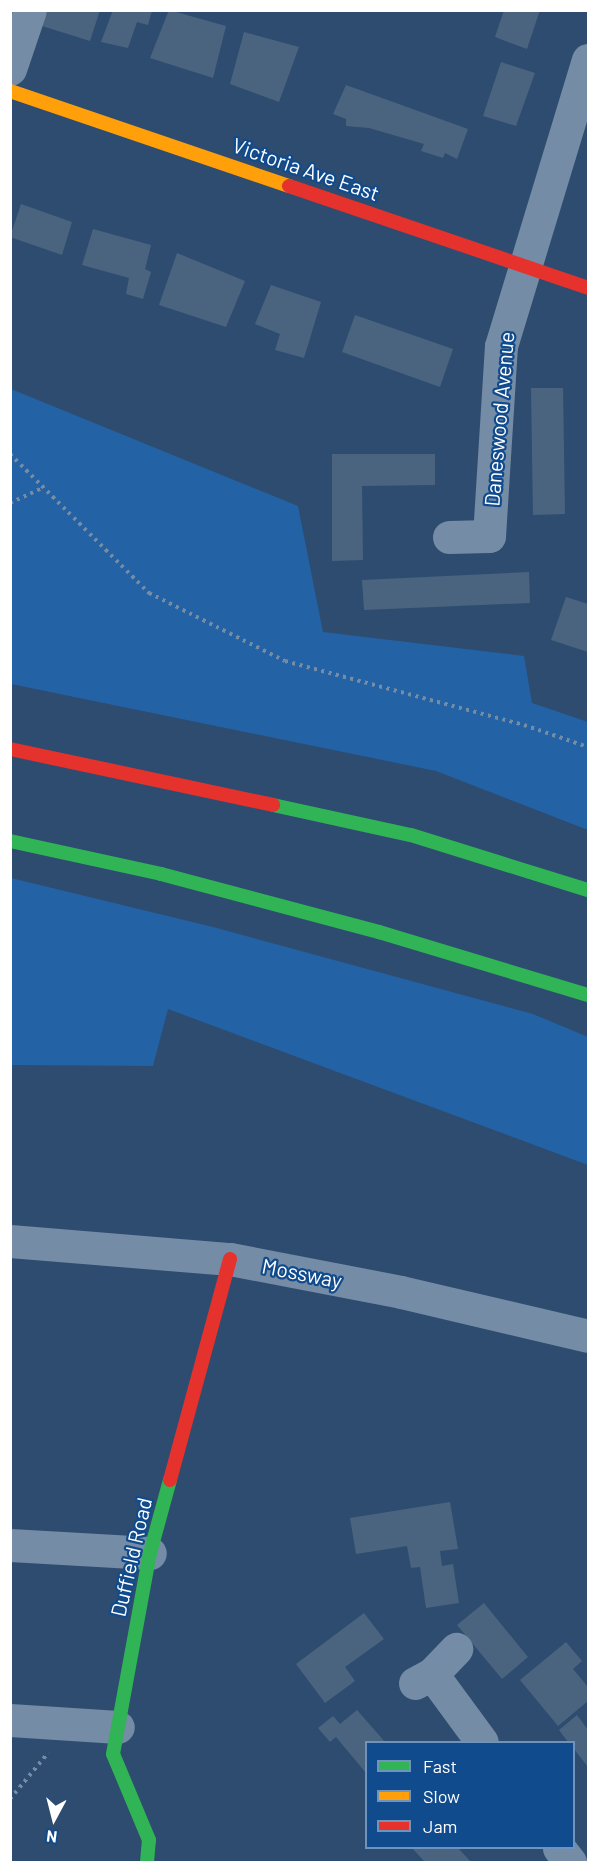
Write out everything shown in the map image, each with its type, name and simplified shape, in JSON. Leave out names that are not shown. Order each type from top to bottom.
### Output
[{"type":"main road","name":"Victoria Ave East","points":[[10,91],[588,288]]},
{"type":"main road","points":[[10,749],[411,835],[588,890]]},
{"type":"main road","points":[[10,841],[161,874],[379,932],[588,995]]},
{"type":"main road","name":"Duffield Road","points":[[147,1863],[149,1840],[113,1754],[150,1553],[230,1259]]},
{"type":"street","points":[[10,69],[30,10]]},
{"type":"street","points":[[523,264],[588,60]]},
{"type":"street","name":"Daneswood Avenue","points":[[449,537],[489,536],[501,346],[523,264]]},
{"type":"street","name":"Mossway","points":[[10,1241],[230,1259],[401,1292],[588,1336]]},
{"type":"street","points":[[10,1545],[150,1553]]},
{"type":"street","points":[[456,1649],[423,1679],[480,1741]]},
{"type":"street","points":[[10,1720],[118,1727]]},
{"type":"street","points":[[560,1849],[570,1863]]},
{"type":"path","points":[[10,454],[149,593],[285,661],[524,725],[588,747]]},
{"type":"path","points":[[10,503],[45,487]]},
{"type":"path","points":[[10,1799],[73,1724]]},
{"type":"shaded area","points":[[11,389],[298,506],[323,632],[524,656],[532,703],[588,722],[588,830],[436,771],[11,684]]},
{"type":"shaded area","points":[[11,878],[213,927],[533,1014],[588,1037],[588,1165],[168,1009],[153,1066],[11,1065]]},
{"type":"building","points":[[48,10],[100,10],[90,41],[42,26]]},
{"type":"building","points":[[113,10],[152,10],[148,25],[137,22],[128,48],[101,42]]},
{"type":"building","points":[[169,10],[226,26],[213,78],[150,58]]},
{"type":"building","points":[[504,10],[540,10],[527,49],[495,37]]},
{"type":"building","points":[[244,32],[299,47],[279,102],[230,84]]},
{"type":"building","points":[[501,62],[535,73],[516,126],[483,116]]},
{"type":"building","points":[[346,85],[468,129],[457,159],[445,153],[443,158],[421,151],[424,144],[369,128],[346,126],[346,119],[333,114]]},
{"type":"building","points":[[21,204],[72,222],[62,255],[10,237]]},
{"type":"building","points":[[93,229],[151,245],[145,269],[151,272],[143,299],[126,294],[129,278],[82,265]]},
{"type":"building","points":[[177,253],[245,281],[226,327],[159,305]]},
{"type":"building","points":[[271,285],[321,302],[304,358],[275,350],[280,334],[255,324]]},
{"type":"building","points":[[355,315],[453,349],[440,387],[342,352]]},
{"type":"building","points":[[531,388],[563,388],[565,514],[533,515]]},
{"type":"building","points":[[332,454],[435,454],[435,485],[362,486],[363,560],[332,561]]},
{"type":"building","points":[[529,572],[530,603],[364,610],[362,580]]},
{"type":"building","points":[[566,597],[588,604],[588,652],[551,640]]},
{"type":"building","points":[[450,1502],[458,1549],[440,1551],[442,1566],[453,1564],[459,1603],[426,1608],[420,1567],[411,1568],[407,1546],[356,1554],[350,1518]]},
{"type":"building","points":[[484,1603],[528,1657],[502,1679],[457,1625]]},
{"type":"building","points":[[364,1613],[384,1639],[345,1667],[355,1681],[325,1703],[296,1664]]},
{"type":"building","points":[[566,1642],[582,1661],[573,1669],[588,1687],[588,1701],[558,1726],[520,1680]]},
{"type":"building","points":[[357,1710],[384,1741],[365,1741],[365,1772],[336,1737],[330,1742],[318,1728],[333,1716],[340,1724]]},
{"type":"building","points":[[577,1715],[588,1730],[588,1767],[575,1750],[575,1741],[567,1741],[559,1730]]},
{"type":"building","points":[[413,1849],[459,1849],[471,1862],[425,1862]]},
{"type":"traffic: fast","points":[[273,805],[411,835],[588,890]]},
{"type":"traffic: fast","points":[[10,841],[161,874],[379,932],[588,995]]},
{"type":"traffic: fast","points":[[147,1862],[149,1840],[113,1754],[150,1553],[170,1480]]},
{"type":"traffic: slow","points":[[10,91],[289,186]]},
{"type":"traffic: jam","points":[[289,186],[588,288]]},
{"type":"traffic: jam","points":[[10,749],[273,805]]},
{"type":"traffic: jam","points":[[170,1480],[230,1259]]}]
